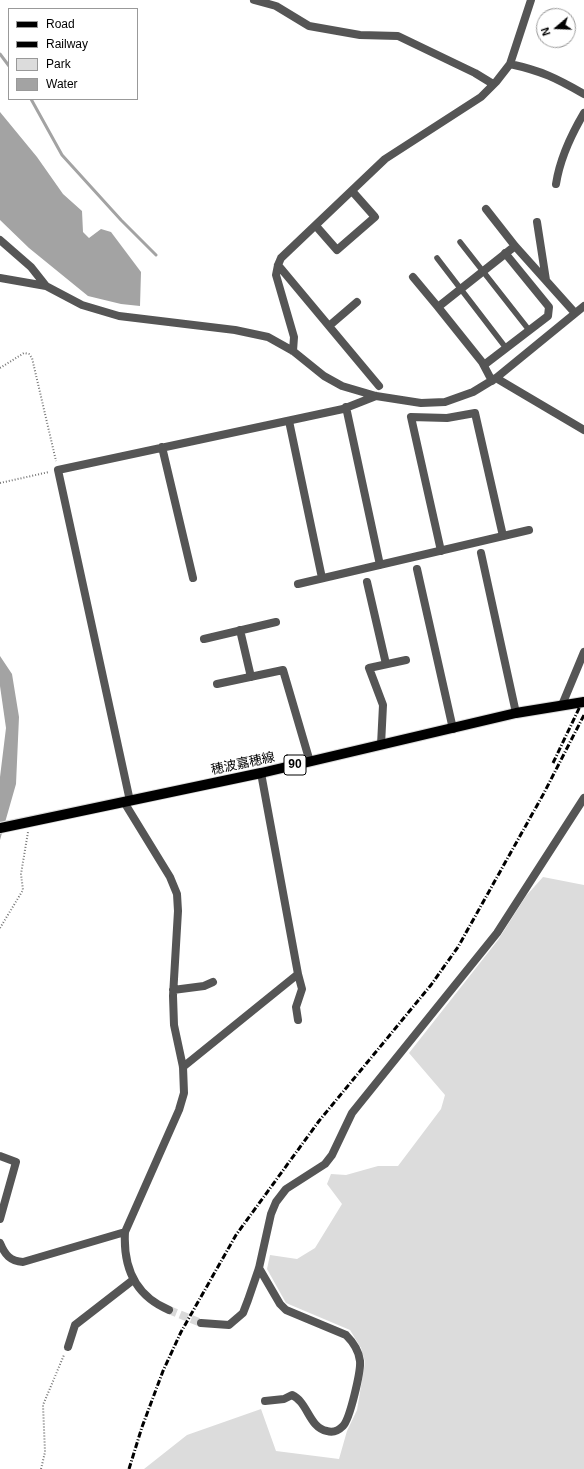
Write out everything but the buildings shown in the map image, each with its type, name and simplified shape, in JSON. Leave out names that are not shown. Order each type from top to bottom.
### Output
[{"type":"main road","name":"穂波嘉穂線","points":[[3,827],[261,773],[516,713],[584,702]]},
{"type":"street","points":[[254,0],[276,6],[310,26],[360,34],[398,36],[475,73],[493,84]]},
{"type":"street","points":[[293,351],[294,337],[276,275],[281,258],[385,159],[481,96],[493,84],[510,64],[532,0]]},
{"type":"street","points":[[510,64],[539,71],[558,79],[584,94]]},
{"type":"street","points":[[556,184],[558,172],[571,136],[584,113]]},
{"type":"street","points":[[316,226],[337,250],[375,217],[352,191]]},
{"type":"street","points":[[486,209],[515,246],[575,314]]},
{"type":"street","points":[[537,222],[546,280]]},
{"type":"street","points":[[0,240],[31,267],[46,286]]},
{"type":"street","points":[[438,307],[515,246]]},
{"type":"street","points":[[484,365],[548,316],[549,307],[505,254]]},
{"type":"street","points":[[278,265],[379,386]]},
{"type":"street","points":[[413,277],[494,379],[584,430]]},
{"type":"street","points":[[0,278],[46,286],[82,305],[119,316],[235,330],[268,337],[293,351],[324,376],[342,386],[376,396],[421,403],[445,402],[473,392],[494,379],[584,306]]},
{"type":"street","points":[[329,326],[357,302]]},
{"type":"street","points":[[170,1310],[156,1304],[133,1280],[126,1262],[124,1247],[125,1232],[179,1110],[184,1093],[183,1067],[174,1025],[173,990],[178,911],[177,894],[170,877],[127,802],[58,470],[289,421],[346,407],[376,396]]},
{"type":"street","points":[[346,407],[380,565]]},
{"type":"street","points":[[441,551],[411,417],[447,418],[475,412],[503,536]]},
{"type":"street","points":[[289,421],[322,578]]},
{"type":"street","points":[[162,447],[193,578]]},
{"type":"street","points":[[298,584],[529,530]]},
{"type":"street","points":[[481,553],[516,713]]},
{"type":"street","points":[[417,569],[453,729]]},
{"type":"street","points":[[368,582],[386,664]]},
{"type":"street","points":[[204,639],[276,622]]},
{"type":"street","points":[[240,630],[251,677]]},
{"type":"street","points":[[562,705],[584,652]]},
{"type":"street","points":[[381,745],[383,705],[369,668],[406,660]]},
{"type":"street","points":[[216,684],[283,670],[310,762]]},
{"type":"street","points":[[261,773],[302,990],[296,1007],[298,1020]]},
{"type":"street","points":[[201,1323],[228,1324],[239,1318],[243,1313],[259,1268],[271,1214],[276,1202],[286,1189],[324,1164],[332,1155],[352,1113],[496,933],[584,798]]},
{"type":"street","points":[[183,1067],[298,974]]},
{"type":"street","points":[[173,990],[204,986],[213,982]]},
{"type":"street","points":[[0,1156],[16,1162],[3,1194],[0,1219]]},
{"type":"street","points":[[0,1243],[9,1258],[15,1262],[24,1262],[125,1232]]},
{"type":"street","points":[[259,1268],[283,1308],[346,1335],[352,1342],[360,1363],[352,1408],[344,1425],[336,1431],[326,1431],[315,1424],[300,1398],[292,1395],[284,1399],[265,1401]]},
{"type":"street","points":[[68,1347],[75,1325],[133,1280]]},
{"type":"lane","points":[[460,242],[529,330]]},
{"type":"lane","points":[[437,258],[506,348]]},
{"type":"path","points":[[0,368],[24,352],[29,354],[32,358],[58,470],[0,483]]},
{"type":"path","points":[[0,928],[23,890],[21,874],[31,821]]},
{"type":"path","points":[[41,1469],[45,1452],[43,1405],[68,1347]]},
{"type":"green space","points":[[543,877],[584,885],[584,1469],[144,1469],[187,1435],[261,1409],[276,1451],[339,1459],[347,1431],[357,1410],[365,1362],[361,1348],[350,1330],[286,1303],[267,1269],[270,1255],[297,1259],[315,1248],[342,1204],[327,1184],[331,1174],[346,1175],[378,1166],[398,1166],[441,1109],[445,1095],[409,1053],[498,940],[526,896]]},
{"type":"water","points":[[0,112],[37,157],[63,194],[82,211],[83,232],[89,238],[101,229],[111,232],[141,272],[140,306],[121,304],[88,296],[29,248],[0,220]]},
{"type":"water","points":[[0,656],[12,674],[19,717],[16,784],[0,840],[0,777],[6,728],[0,686]]},
{"type":"waterway","points":[[0,54],[8,65]]},
{"type":"waterway","points":[[32,100],[62,155],[121,220],[156,255]]},
{"type":"tunnel","points":[[169,1310],[201,1323]]},
{"type":"railway","points":[[553,763],[584,698]]},
{"type":"railway","points":[[129,1469],[142,1427],[163,1371],[181,1332],[236,1235],[319,1121],[431,985],[458,947],[544,793],[584,715]]}]
